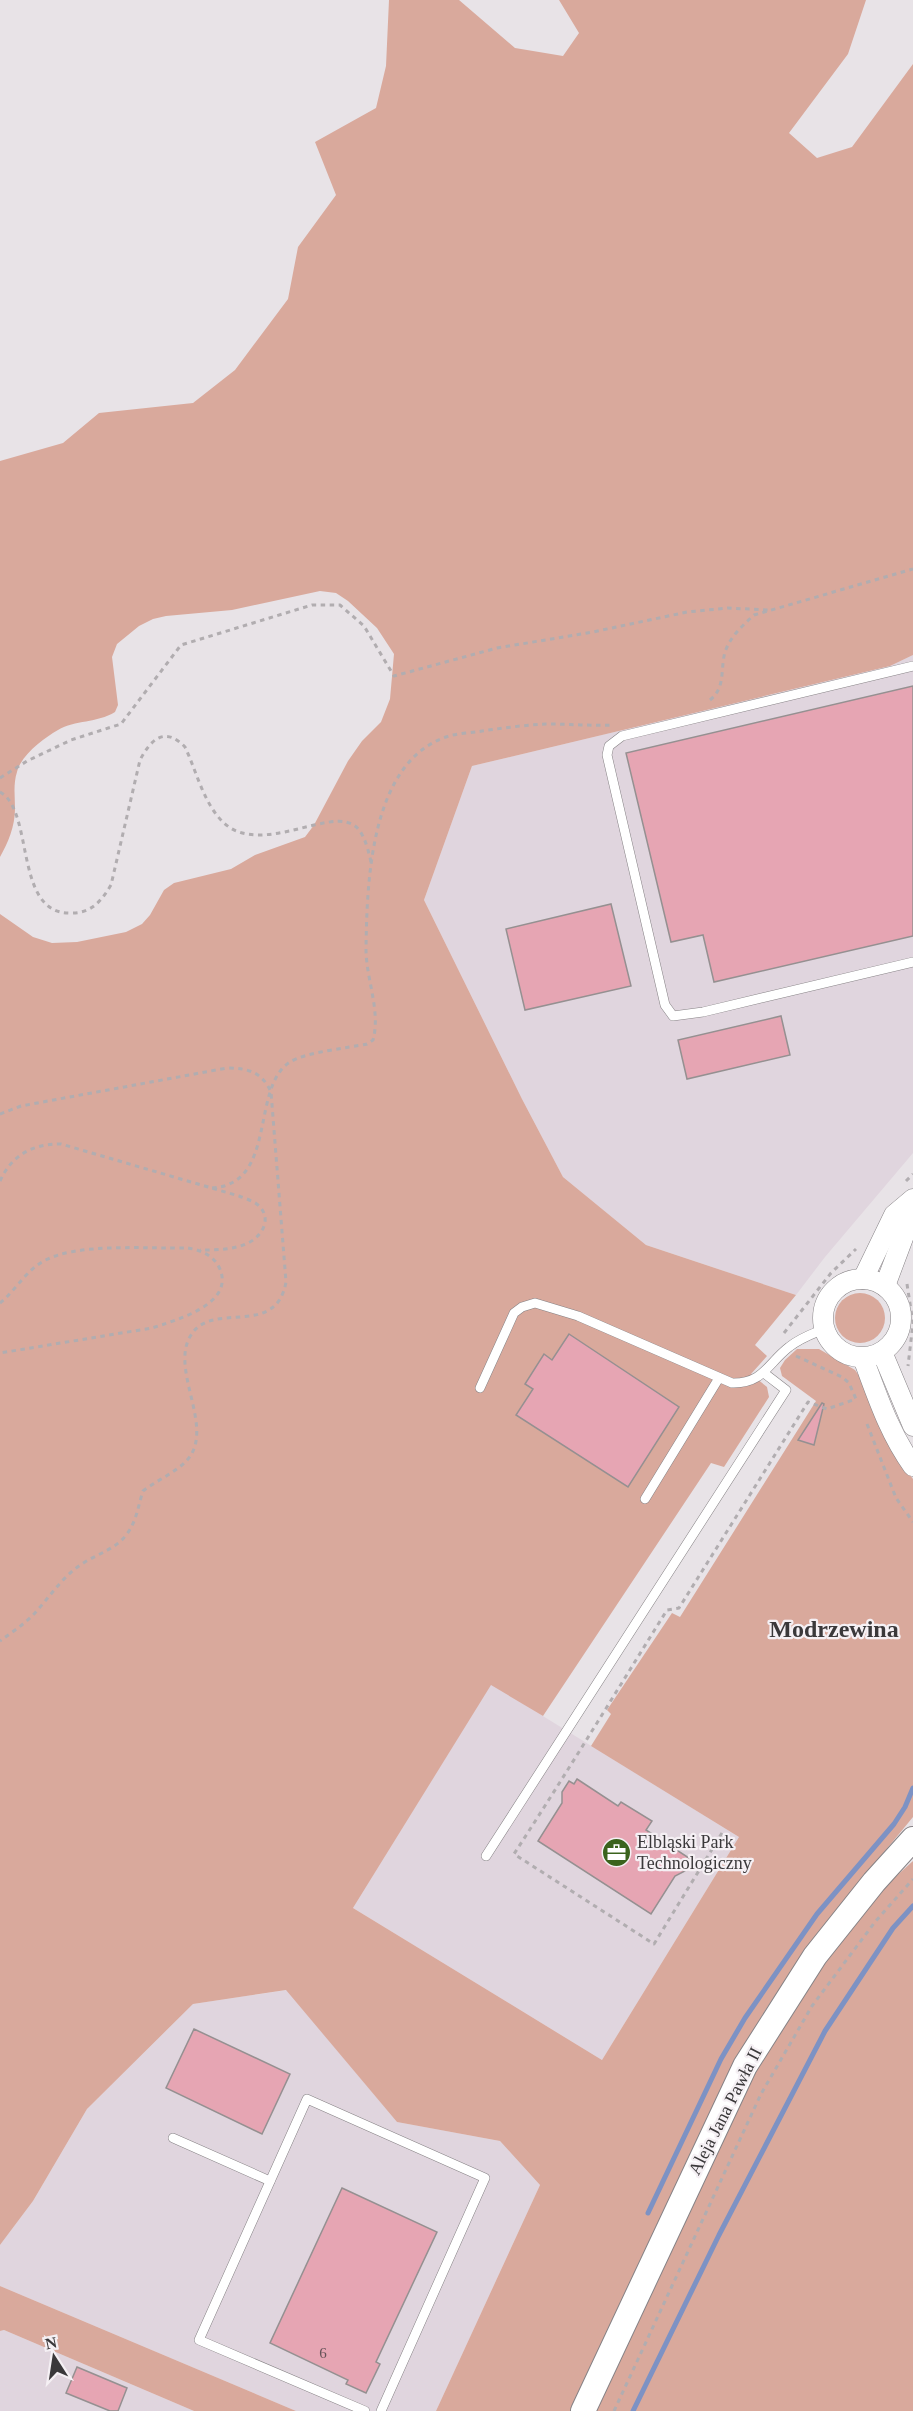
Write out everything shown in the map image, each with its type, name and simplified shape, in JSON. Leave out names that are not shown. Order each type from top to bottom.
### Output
[{"type":"street","points":[[863,1279],[894,1215],[912,1201]]},
{"type":"street","points":[[885,1286],[909,1222],[912,1201]]},
{"type":"street","points":[[863,1279],[885,1286],[894,1295],[900,1307],[901,1320],[895,1338],[882,1352],[863,1358],[850,1356],[838,1350],[829,1341],[824,1329],[822,1314],[826,1300],[848,1281],[863,1279]]},
{"type":"street","points":[[882,1352],[913,1426]]},
{"type":"street","points":[[863,1358],[890,1426],[902,1451],[913,1466]]},
{"type":"street","name":"Aleja Jana Pawła II","points":[[583,2411],[745,2066],[815,1956],[874,1882],[913,1839]]},
{"type":"lane","points":[[913,666],[622,736],[609,746],[607,760],[665,1005],[673,1016],[703,1012],[913,962]]},
{"type":"lane","points":[[480,1388],[514,1313],[522,1307],[535,1303],[578,1316],[732,1383],[745,1384],[764,1373],[788,1347],[803,1337],[824,1329]]},
{"type":"lane","points":[[486,1856],[786,1390],[764,1373]]},
{"type":"lane","points":[[645,1499],[719,1378]]},
{"type":"lane","points":[[365,2411],[199,2340],[307,2098],[485,2178],[381,2411]]},
{"type":"lane","points":[[173,2138],[270,2181]]},
{"type":"path","points":[[706,703],[718,691],[723,680],[725,654],[735,634],[754,615],[913,569]]},
{"type":"path","points":[[0,778],[27,761],[71,740],[121,724],[181,645],[312,605],[340,604],[364,626],[394,676],[497,648],[593,632],[687,612],[728,608],[769,610]]},
{"type":"path","points":[[213,1188],[231,1184],[249,1167],[256,1153],[271,1092],[279,1075],[289,1063],[298,1058],[367,1044],[373,1040],[375,1024],[366,964],[371,864],[383,811],[390,792],[409,761],[434,741],[449,735],[544,724],[622,725]]},
{"type":"path","points":[[0,792],[12,804],[36,889],[50,908],[59,912],[81,912],[93,908],[111,885],[140,760],[147,746],[153,740],[161,737],[170,736],[185,747],[212,808],[219,818],[238,832],[258,835],[328,821],[346,821],[362,833],[371,864]]},
{"type":"path","points":[[0,1114],[21,1106],[228,1068],[250,1070],[258,1074],[266,1080],[271,1092],[286,1282],[284,1292],[278,1302],[260,1315],[206,1322],[191,1333],[186,1344],[185,1357],[196,1428],[193,1452],[186,1461],[143,1491],[138,1512],[126,1536],[113,1548],[84,1562],[70,1573],[32,1615],[0,1641]]},
{"type":"path","points":[[0,1181],[16,1157],[26,1150],[48,1144],[61,1144],[246,1199],[260,1206],[264,1225],[257,1238],[246,1244],[222,1250],[109,1249],[61,1254],[42,1262],[31,1270],[0,1304]]},
{"type":"path","points":[[0,1353],[152,1328],[194,1312],[219,1293],[222,1282],[217,1263],[198,1250]]},
{"type":"path","points":[[907,1278],[906,1288],[912,1306],[913,1323],[908,1374]]},
{"type":"path","points":[[722,1833],[654,1944],[514,1854],[667,1610],[679,1608],[808,1402],[827,1409],[856,1399]]},
{"type":"path","points":[[867,1423],[896,1498],[913,1522]]},
{"type":"path","points":[[614,2411],[761,2094],[812,2006],[875,1922],[913,1879]]},
{"type":"shaded area","points":[[389,0],[459,0],[515,48],[563,56],[579,33],[559,0],[866,0],[848,54],[789,133],[817,158],[852,147],[913,64],[913,655],[890,666],[472,766],[424,900],[563,1177],[646,1245],[796,1295],[755,1345],[767,1356],[751,1374],[767,1387],[769,1397],[724,1467],[711,1463],[543,1716],[491,1685],[353,1908],[602,2060],[739,1837],[591,1746],[611,1714],[607,1710],[672,1613],[680,1617],[816,1401],[782,1376],[780,1368],[785,1360],[797,1349],[819,1349],[855,1370],[864,1383],[901,1463],[913,1479],[913,1817],[815,1936],[766,2009],[736,2061],[709,2114],[571,2411],[436,2411],[540,2185],[500,2141],[397,2122],[286,1990],[193,2004],[87,2109],[33,2201],[0,2245],[0,914],[33,937],[52,943],[77,942],[126,932],[142,924],[150,915],[164,890],[174,883],[231,869],[255,855],[305,837],[314,825],[348,761],[362,741],[381,722],[390,699],[394,654],[377,628],[348,601],[336,593],[320,591],[232,610],[166,616],[139,626],[117,644],[112,657],[118,705],[115,712],[58,730],[23,759],[15,781],[14,822],[0,857],[0,461],[63,443],[99,413],[193,403],[235,370],[288,299],[298,247],[336,195],[315,142],[376,108],[386,66]]},
{"type":"shaded area","points":[[913,655],[913,1153],[796,1295],[646,1245],[563,1177],[424,900],[472,766],[890,666]]},
{"type":"shaded area","points":[[855,1293],[865,1293],[878,1300],[885,1313],[885,1323],[878,1336],[865,1343],[855,1343],[846,1339],[839,1332],[835,1323],[835,1313],[839,1304],[846,1297]]},
{"type":"shaded area","name":"Elbląski Park Technologiczny","points":[[491,1684],[739,1837],[602,2060],[353,1908]]},
{"type":"shaded area","points":[[913,1861],[913,2411],[594,2411],[751,2078],[817,1970],[883,1888]]},
{"type":"shaded area","points":[[287,1990],[397,2122],[500,2141],[540,2185],[436,2411],[296,2411],[0,2286],[0,2245],[33,2201],[87,2109],[193,2004]]},
{"type":"shaded area","points":[[0,2286],[296,2411],[194,2411],[4,2330],[0,2331]]},
{"type":"shaded area","points":[[4,2330],[194,2411],[0,2411],[0,2331]]},
{"type":"building","points":[[913,686],[913,936],[714,982],[703,935],[671,942],[626,753]]},
{"type":"building","points":[[611,904],[631,986],[525,1010],[506,929]]},
{"type":"building","points":[[781,1016],[790,1055],[687,1079],[678,1040]]},
{"type":"building","points":[[569,1334],[679,1407],[628,1487],[516,1415],[533,1389],[525,1384],[544,1354],[552,1360]]},
{"type":"building","points":[[822,1403],[824,1404],[814,1445],[798,1440]]},
{"type":"building","name":"Elbląski Park Technologiczny","points":[[577,1779],[618,1806],[621,1802],[652,1821],[646,1830],[692,1860],[685,1871],[675,1876],[651,1914],[538,1841],[562,1803],[562,1792],[569,1781],[574,1784]]},
{"type":"building","points":[[194,2029],[290,2074],[262,2134],[166,2088]]},
{"type":"building","points":[[342,2188],[437,2232],[376,2362],[380,2364],[366,2393],[346,2384],[348,2380],[270,2343]]},
{"type":"building","points":[[77,2367],[127,2388],[118,2411],[110,2411],[66,2393]]},
{"type":"waterway","points":[[648,2213],[721,2059],[745,2018],[817,1914],[894,1824],[913,1788]]},
{"type":"waterway","points":[[633,2411],[719,2235],[825,2031],[893,1928],[913,1906]]},
{"type":"place","name":"Elbląski Park Technologiczny","points":[[616,1852]]},
{"type":"district","name":"Modrzewina","points":[[834,1629]]}]
